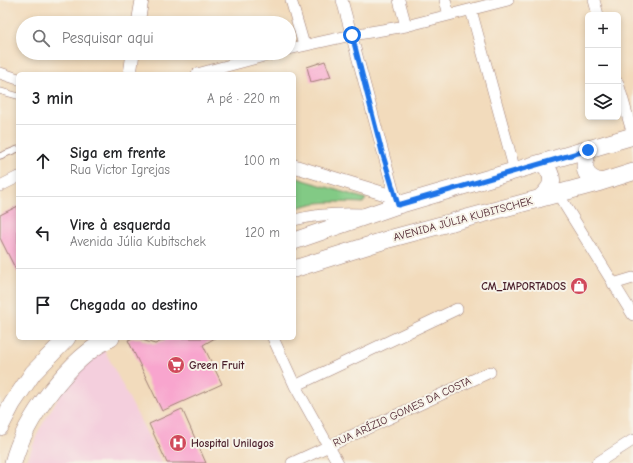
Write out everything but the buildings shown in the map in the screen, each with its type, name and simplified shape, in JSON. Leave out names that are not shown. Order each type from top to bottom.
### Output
[{"type":"main road","points":[[296,240],[373,214],[397,201],[515,171],[588,150],[633,135]]},
{"type":"main road","points":[[588,150],[584,161],[588,176],[594,181],[601,182]]},
{"type":"main road","points":[[543,163],[550,172],[555,189],[601,182],[633,172]]},
{"type":"main road","name":"AVENIDA JÚLIA KUBITSCHEK","points":[[296,268],[389,239],[539,198],[549,189],[555,189]]},
{"type":"main road","points":[[13,463],[16,453],[37,412],[51,392],[71,367],[105,340]]},
{"type":"main road","points":[[0,427],[12,404],[33,373],[64,341],[72,358],[71,367]]},
{"type":"street","points":[[139,16],[142,0]]},
{"type":"street","points":[[291,0],[296,16]]},
{"type":"street","points":[[342,0],[382,152],[397,201]]},
{"type":"street","points":[[399,0],[406,26]]},
{"type":"street","points":[[445,0],[449,15]]},
{"type":"street","points":[[296,47],[352,35],[406,26],[471,10],[490,2],[508,0]]},
{"type":"street","points":[[594,0],[597,12]]},
{"type":"street","points":[[471,10],[515,171]]},
{"type":"street","points":[[296,17],[304,45]]},
{"type":"street","points":[[130,72],[133,60]]},
{"type":"street","points":[[204,72],[249,60]]},
{"type":"street","points":[[0,73],[16,78]]},
{"type":"street","points":[[618,84],[633,135]]},
{"type":"street","points":[[296,167],[397,201]]},
{"type":"street","points":[[0,186],[16,178]]},
{"type":"street","points":[[555,189],[633,315]]},
{"type":"street","points":[[296,220],[341,213],[373,214]]},
{"type":"street","points":[[613,284],[633,278]]},
{"type":"street","points":[[295,386],[457,310]]},
{"type":"street","points":[[274,340],[295,386],[338,463]]},
{"type":"street","name":"RUA ARÍZIO GOMES DA COSTA","points":[[292,463],[490,372]]},
{"type":"street","points":[[603,462],[633,440]]},
{"type":"lane","points":[[0,91],[16,95]]},
{"type":"lane","points":[[0,156],[16,150]]},
{"type":"shaded area","points":[[104,349],[162,463],[26,463],[39,430],[70,378]]},
{"type":"green space","points":[[296,178],[366,199],[363,203],[336,202],[302,206],[296,208]]},
{"type":"place","name":"CM_IMPORTADOS","points":[[579,286]]},
{"type":"place","name":"Green Fruit","points":[[176,365]]},
{"type":"place","name":"Hospital Unilagos","points":[[178,443]]},
{"type":"route","points":[[352,35],[382,152],[398,205],[588,150]]}]
